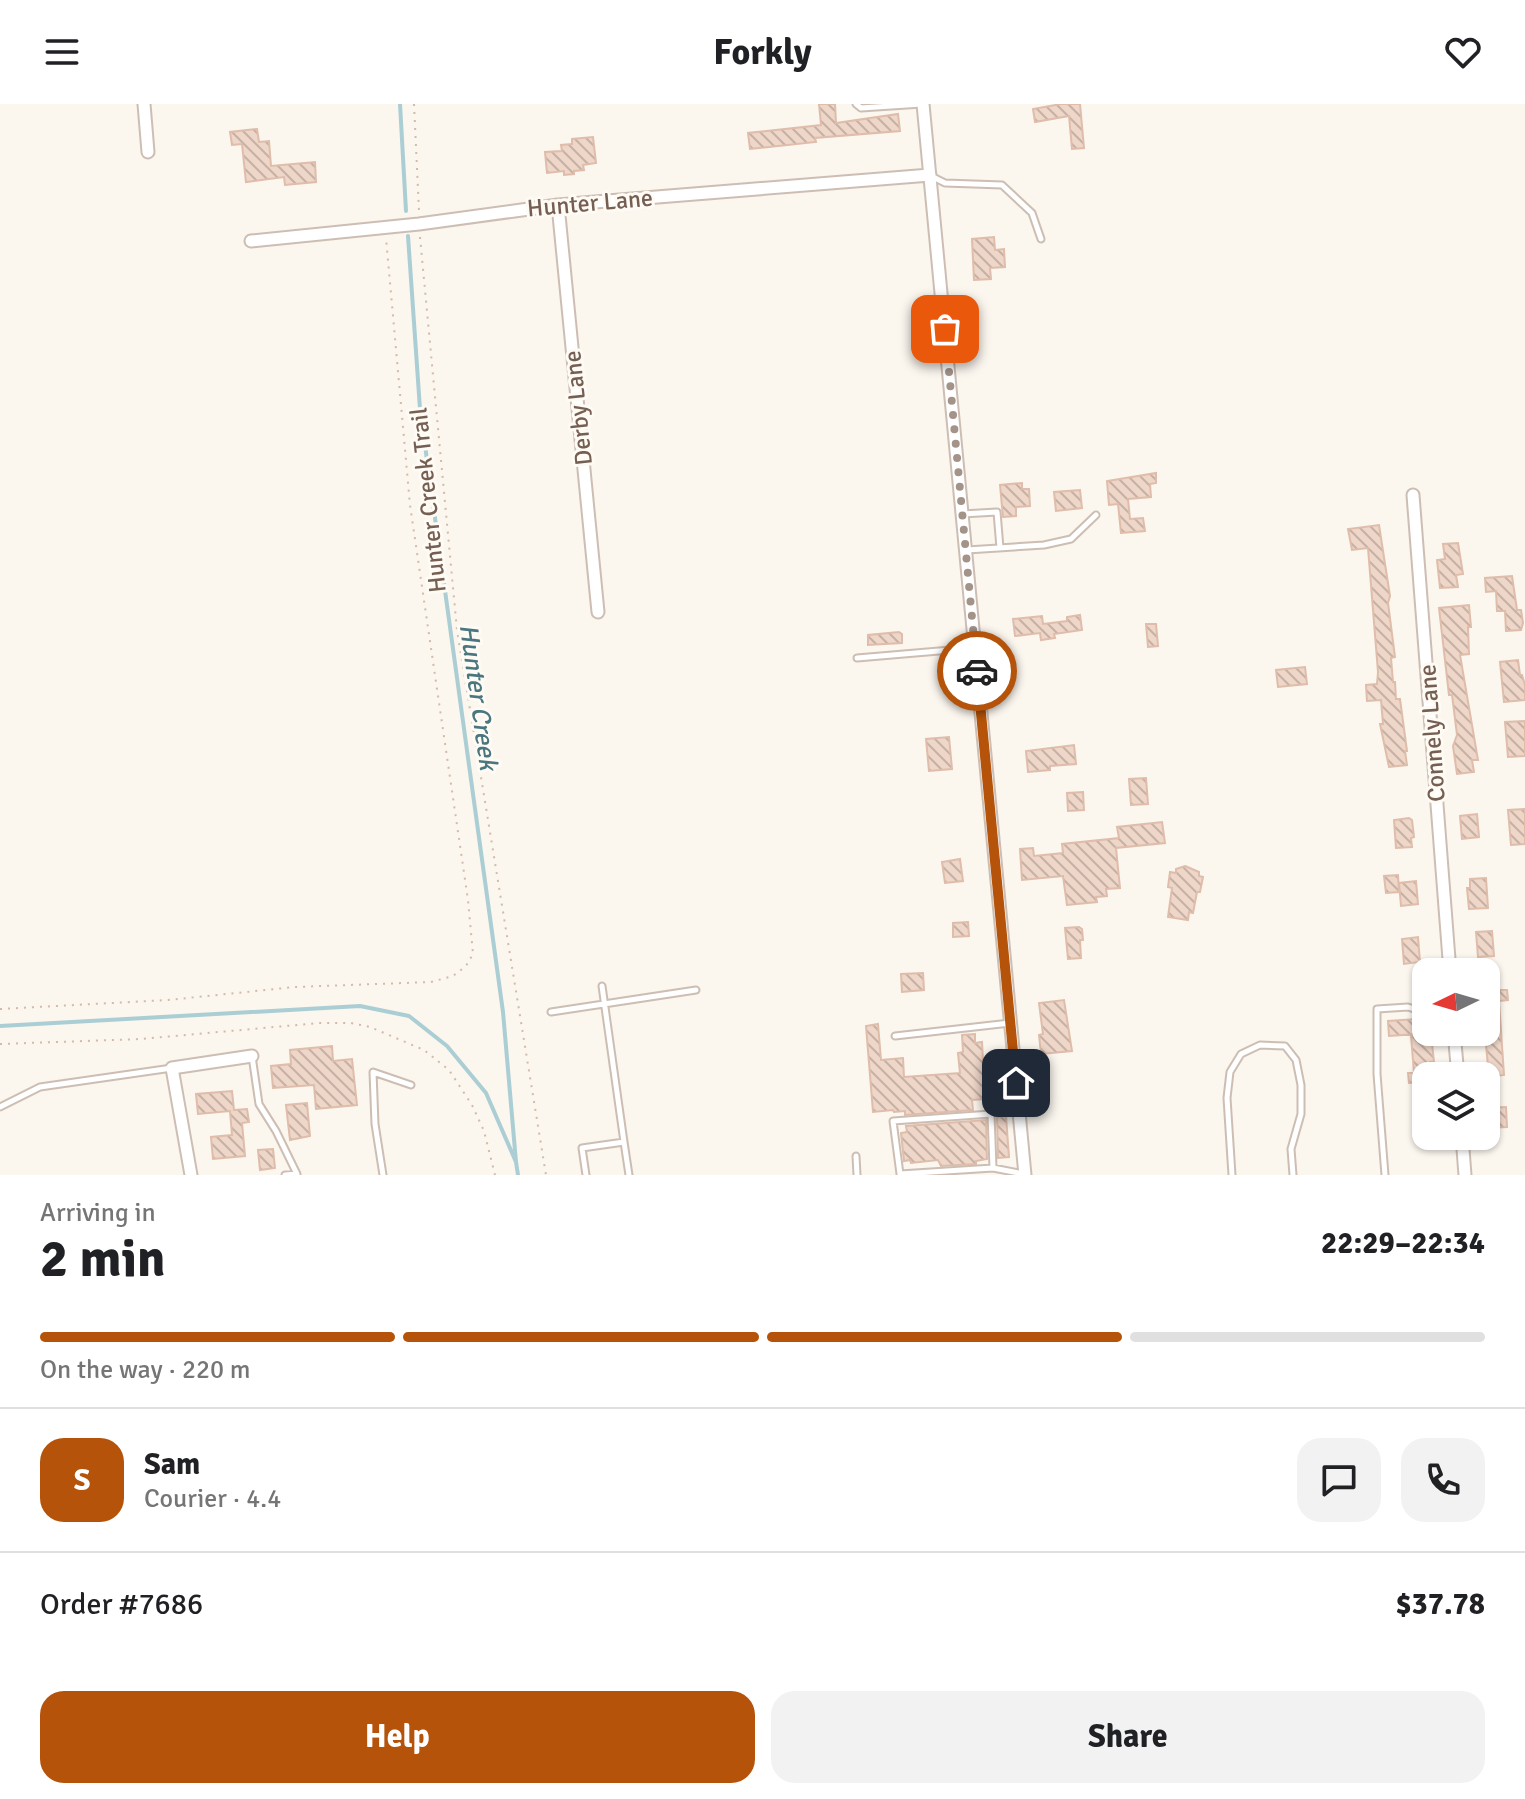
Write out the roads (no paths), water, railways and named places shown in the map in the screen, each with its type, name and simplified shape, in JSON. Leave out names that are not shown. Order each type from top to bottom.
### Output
[{"type":"street","points":[[144,104],[148,152]]},
{"type":"street","points":[[924,104],[1025,1175]]},
{"type":"street","name":"Hunter Lane","points":[[251,241],[419,224],[558,205],[930,175]]},
{"type":"street","name":"Derby Lane","points":[[558,205],[598,612]]},
{"type":"street","name":"Connely Lane","points":[[1413,495],[1449,958]]},
{"type":"street","points":[[191,1175],[172,1068],[252,1056]]},
{"type":"street","points":[[1463,1150],[1465,1175]]},
{"type":"lane","points":[[856,104],[861,108],[924,104]]},
{"type":"lane","points":[[930,175],[945,183],[1002,185],[1032,213],[1041,239]]},
{"type":"lane","points":[[962,514],[997,512],[1000,548]]},
{"type":"lane","points":[[966,550],[1044,545],[1071,539],[1096,515]]},
{"type":"lane","points":[[857,658],[975,647]]},
{"type":"lane","points":[[602,986],[629,1175]]},
{"type":"lane","points":[[551,1012],[696,990]]},
{"type":"lane","points":[[1385,1175],[1377,1074],[1377,1009],[1412,1008]]},
{"type":"lane","points":[[895,1036],[1011,1023]]},
{"type":"lane","points":[[1232,1175],[1227,1098],[1230,1072],[1241,1054],[1260,1045],[1285,1046],[1296,1060],[1301,1085],[1301,1114],[1291,1149],[1293,1175]]},
{"type":"lane","points":[[252,1056],[259,1104],[297,1174],[285,1175]]},
{"type":"lane","points":[[0,1107],[40,1087],[172,1068]]},
{"type":"lane","points":[[383,1175],[375,1124],[373,1072],[411,1085]]},
{"type":"lane","points":[[993,1168],[991,1114],[893,1121],[900,1174],[993,1168],[1025,1175]]},
{"type":"lane","points":[[586,1175],[582,1148],[624,1142]]},
{"type":"lane","points":[[856,1156],[857,1175]]},
{"type":"waterway","name":"Hunter Creek","points":[[400,104],[406,211]]},
{"type":"waterway","name":"Hunter Creek","points":[[408,236],[420,409],[503,1012],[516,1162]]},
{"type":"waterway","points":[[0,1026],[360,1006],[409,1016],[447,1046],[486,1093],[516,1162],[518,1175]]}]
